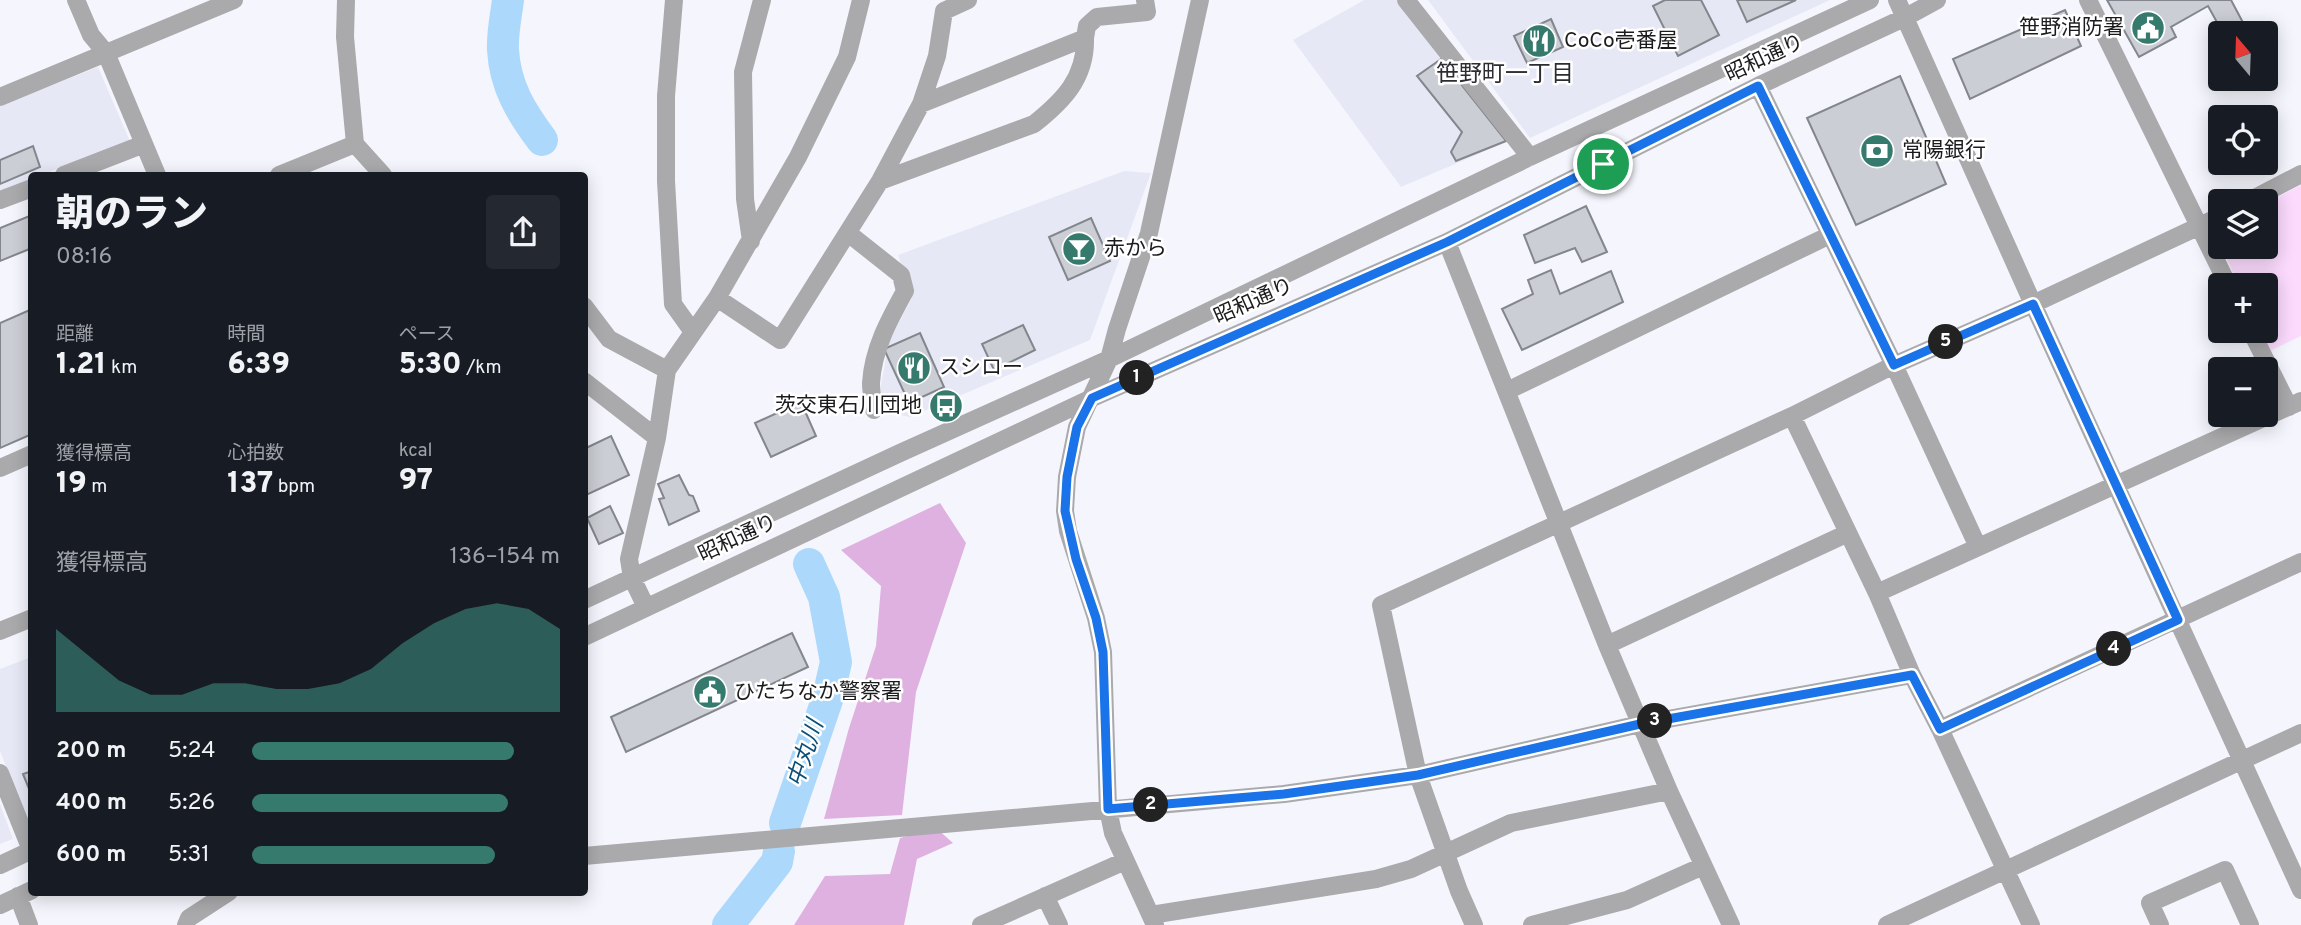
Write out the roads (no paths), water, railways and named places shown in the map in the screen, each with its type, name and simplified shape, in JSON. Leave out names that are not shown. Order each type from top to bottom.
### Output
[{"type":"street","points":[[76,0],[91,35],[106,53],[156,172]]},
{"type":"street","points":[[0,97],[234,0]]},
{"type":"street","points":[[346,0],[345,37],[355,144],[380,172]]},
{"type":"street","points":[[674,0],[666,96],[666,181],[673,304],[693,332]]},
{"type":"street","points":[[751,241],[745,199],[743,72],[762,0]]},
{"type":"street","points":[[646,607],[632,578],[629,559],[657,438],[667,370],[717,298],[797,158],[847,57],[861,0]]},
{"type":"street","points":[[717,298],[780,340],[880,181],[920,104],[937,56],[937,5],[968,0]]},
{"type":"street","points":[[880,181],[1034,124],[1053,110],[1076,81],[1085,55],[1087,26],[1097,17],[1147,12],[1145,0]]},
{"type":"street","points":[[1200,0],[1149,233],[1109,359],[1077,427],[1067,477],[1065,511],[1103,652],[1108,809],[1114,834],[1153,920],[1376,879],[1411,869],[1511,823],[1669,791]]},
{"type":"street","points":[[1406,0],[1530,157]]},
{"type":"street","name":"昭和通り","points":[[588,598],[1109,359],[1530,157],[1870,0]]},
{"type":"street","points":[[1897,0],[2301,890]]},
{"type":"street","name":"昭和通り","points":[[588,635],[1092,398],[1447,242],[1758,86],[1937,0]]},
{"type":"street","points":[[2088,0],[2222,273]]},
{"type":"street","points":[[920,104],[1085,38]]},
{"type":"street","points":[[1758,86],[1894,365],[1978,547]]},
{"type":"street","points":[[72,172],[144,144]]},
{"type":"street","points":[[286,172],[355,144]]},
{"type":"street","points":[[2272,189],[2301,174]]},
{"type":"street","points":[[0,200],[28,190]]},
{"type":"street","points":[[1474,925],[1418,775],[1381,605],[1792,416],[1894,365],[2208,223]]},
{"type":"street","points":[[848,233],[901,275],[905,291],[886,326],[876,354],[871,384],[874,410]]},
{"type":"street","points":[[1507,391],[1830,235]]},
{"type":"street","points":[[1447,242],[1607,645],[1669,791],[1731,925]]},
{"type":"street","points":[[588,311],[609,338],[667,370]]},
{"type":"street","points":[[1877,593],[2295,404],[2258,343]]},
{"type":"street","points":[[588,387],[657,438]]},
{"type":"street","points":[[1792,416],[2031,925]]},
{"type":"street","points":[[0,468],[28,456]]},
{"type":"street","points":[[1607,645],[1848,533]]},
{"type":"street","points":[[1940,729],[2301,562]]},
{"type":"street","points":[[0,631],[28,620]]},
{"type":"street","points":[[588,856],[1284,794],[1418,775],[1640,724],[1912,675]]},
{"type":"street","points":[[1886,925],[2301,733]]},
{"type":"street","points":[[0,773],[28,843]]},
{"type":"street","points":[[0,865],[28,851]]},
{"type":"street","points":[[981,925],[1125,860]]},
{"type":"street","points":[[1532,925],[1627,900],[1703,866]]},
{"type":"street","points":[[2160,925],[2150,903],[2225,870],[2250,925]]},
{"type":"street","points":[[0,905],[25,893],[29,925]]},
{"type":"street","points":[[186,925],[189,918],[223,896]]},
{"type":"street","points":[[1045,896],[1059,925]]},
{"type":"waterway","name":"中丸川","points":[[508,0],[503,44],[504,63],[521,109],[542,140]]},
{"type":"waterway","name":"中丸川","points":[[785,823],[828,697],[836,662],[824,597],[809,564]]},
{"type":"waterway","name":"中丸川","points":[[728,925],[777,862],[779,851]]},
{"type":"place","name":"笹野消防署","points":[[2148,28]]},
{"type":"place","name":"CoCo壱番屋","points":[[1539,41]]},
{"type":"place","name":"常陽銀行","points":[[1877,151]]},
{"type":"place","name":"赤から","points":[[1079,249]]},
{"type":"place","name":"スシロー","points":[[914,368]]},
{"type":"place","name":"茨交東石川団地","points":[[946,406]]},
{"type":"place","name":"ひたちなか警察署","points":[[710,692]]},
{"type":"district","name":"笹野町一丁目","points":[[1505,75]]}]
